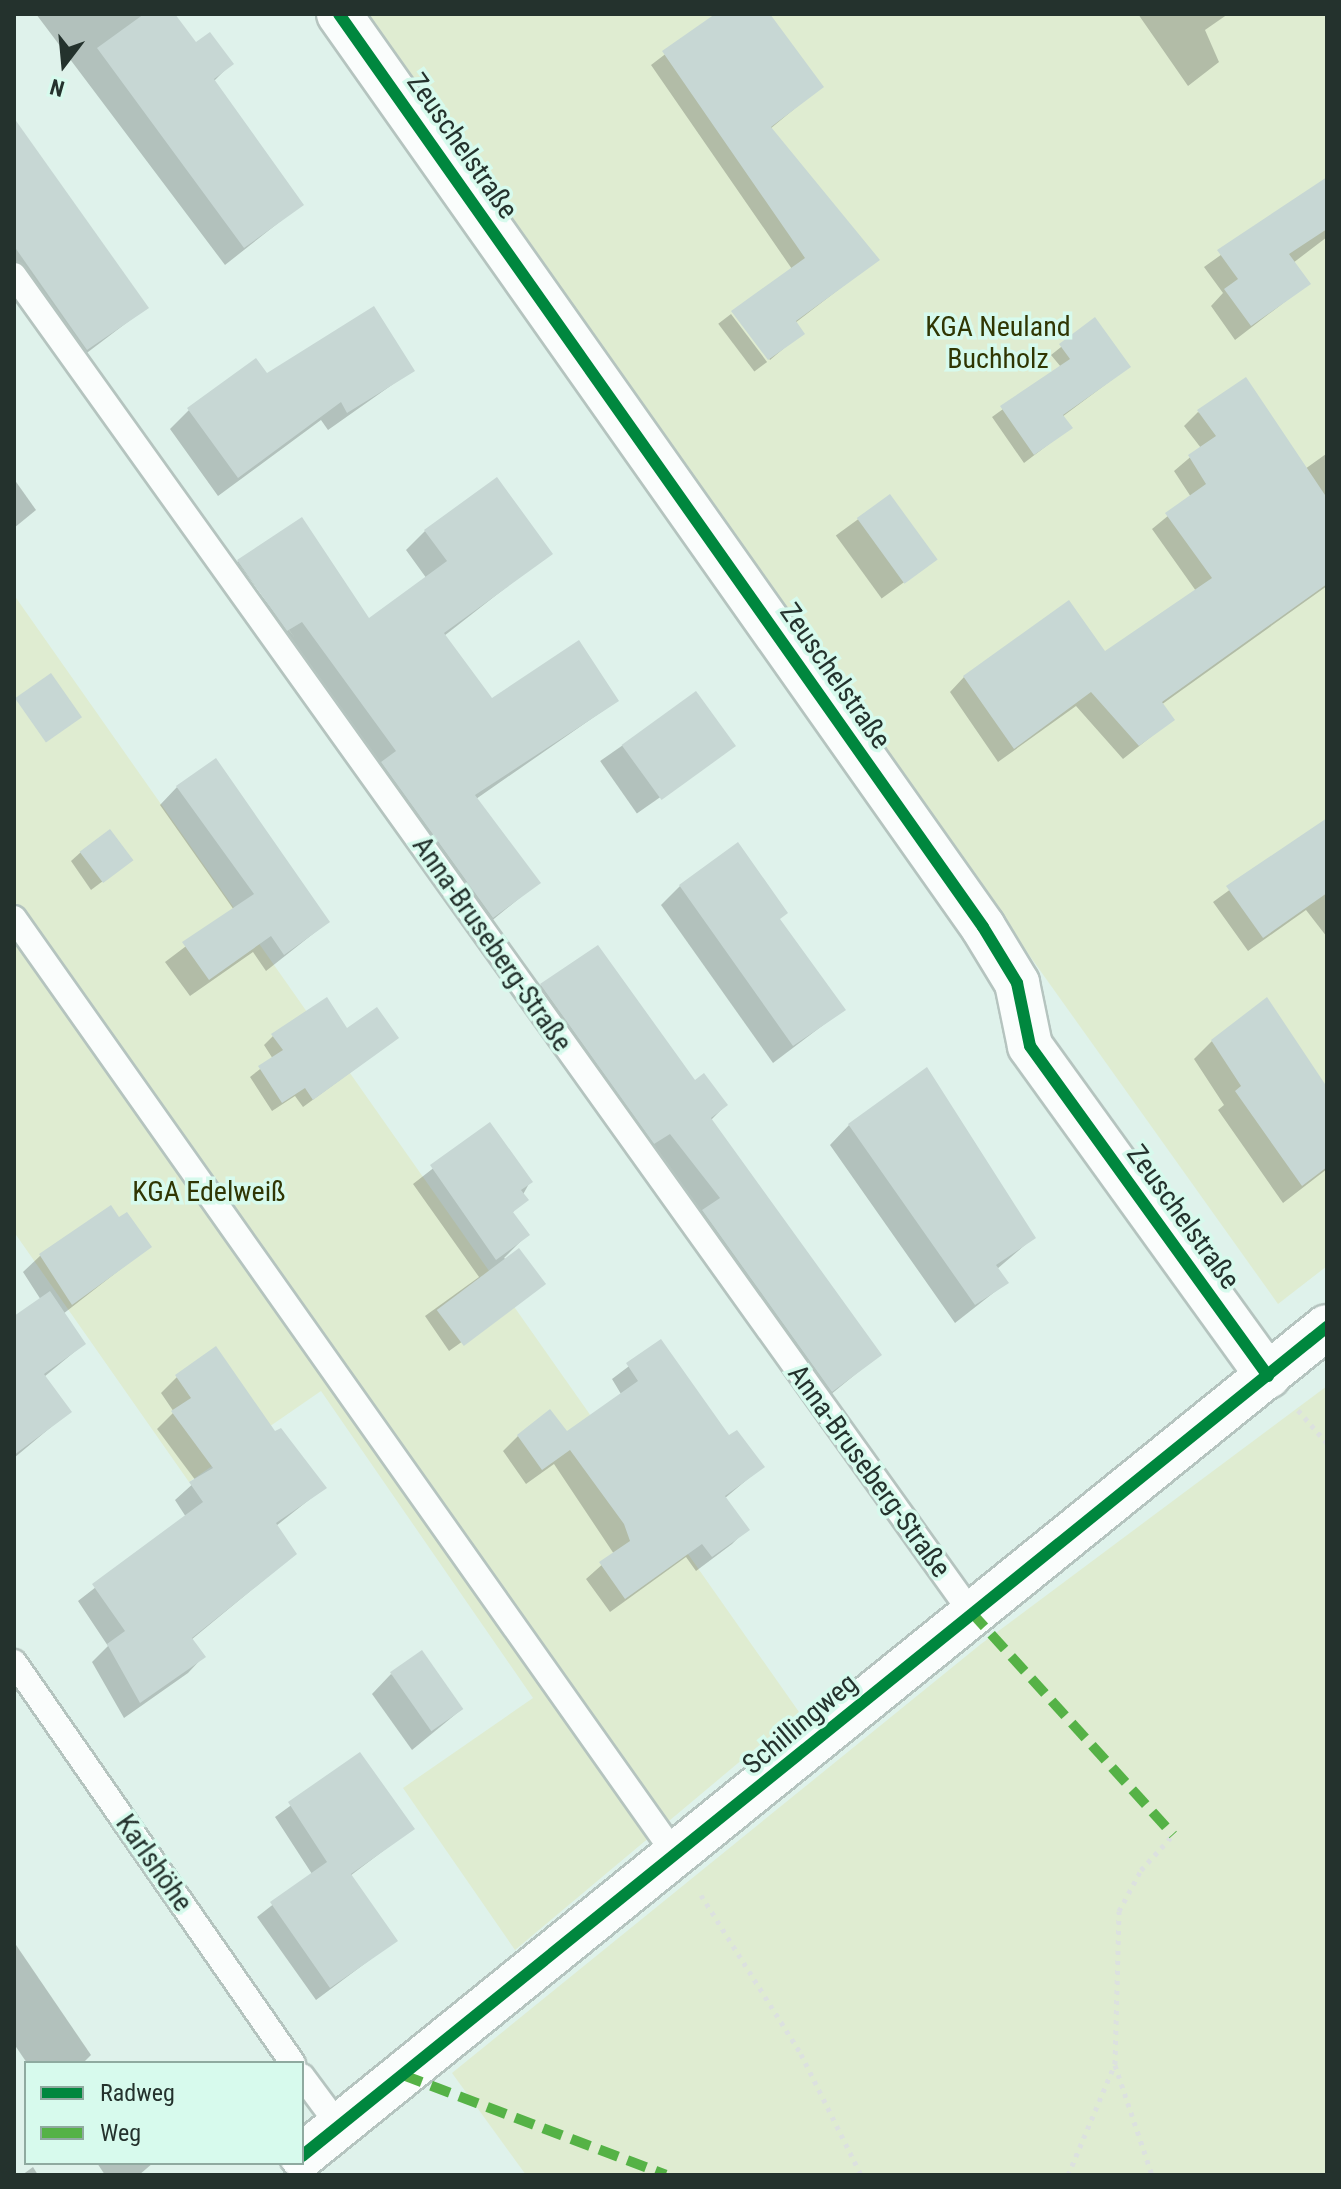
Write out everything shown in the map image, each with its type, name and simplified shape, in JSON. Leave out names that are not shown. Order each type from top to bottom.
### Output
[{"type":"street","name":"Zeuschelstraße","points":[[339,14],[983,927],[1017,983],[1030,1046],[1268,1376]]},
{"type":"street","name":"Schillingweg","points":[[304,2154],[677,1857],[971,1612],[1327,1327]]},
{"type":"lane","name":"Anna-Bruseberg-Straße","points":[[14,275],[971,1612]]},
{"type":"lane","points":[[14,918],[677,1857]]},
{"type":"lane","name":"Karlshöhe","points":[[14,1662],[292,2061]]},
{"type":"lane","points":[[304,2079],[339,2126]]},
{"type":"path","points":[[1152,2175],[1115,2064],[1119,1911],[1141,1870],[1173,1835]]},
{"type":"path","points":[[677,1857],[801,2054],[861,2175]]},
{"type":"path","points":[[1068,2175],[1115,2064]]},
{"type":"green space","name":"KGA Neuland Buchholz","points":[[358,14],[1327,14],[1327,1266],[1278,1304]]},
{"type":"green space","name":"KGA Edelweiß","points":[[14,595],[799,1712],[515,1950],[403,1788],[533,1698],[321,1391],[189,1482],[14,1232]]},
{"type":"green space","points":[[1327,1386],[1327,2175],[526,2175],[452,2073],[981,1644]]},
{"type":"building","points":[[144,14],[175,14],[196,42],[210,32],[234,64],[214,79],[304,205],[244,248],[97,48]]},
{"type":"building","points":[[715,14],[770,14],[824,87],[771,127],[880,260],[796,321],[805,334],[768,360],[731,311],[805,258],[662,51]]},
{"type":"building","points":[[14,118],[149,308],[87,350],[14,246]]},
{"type":"building","points":[[1327,177],[1327,229],[1289,254],[1311,284],[1251,326],[1224,289],[1238,279],[1217,250]]},
{"type":"building","points":[[374,306],[415,371],[347,413],[341,402],[238,478],[187,408],[256,358],[267,373]]},
{"type":"building","points":[[1095,317],[1131,367],[1063,415],[1073,428],[1034,455],[1000,406],[1070,359],[1059,344]]},
{"type":"building","points":[[1246,377],[1327,498],[1327,584],[1162,702],[1175,720],[1139,746],[1091,692],[1014,749],[963,676],[1069,600],[1105,651],[1212,578],[1165,513],[1206,484],[1188,455],[1216,436],[1197,410]]},
{"type":"building","points":[[497,477],[553,554],[444,633],[492,698],[579,640],[619,701],[475,795],[541,883],[493,918],[381,762],[396,751],[302,622],[287,631],[237,560],[302,517],[369,618],[447,561],[424,530]]},
{"type":"building","points":[[890,494],[938,560],[904,584],[857,518]]},
{"type":"building","points":[[51,673],[82,717],[46,742],[15,698]]},
{"type":"building","points":[[696,691],[736,746],[662,800],[622,745]]},
{"type":"building","points":[[216,758],[330,922],[284,955],[271,936],[209,980],[182,942],[254,894],[176,786]]},
{"type":"building","points":[[1327,818],[1327,893],[1263,938],[1226,886]]},
{"type":"building","points":[[110,829],[133,860],[103,883],[80,852]]},
{"type":"building","points":[[738,842],[788,913],[780,919],[846,1010],[793,1046],[679,885]]},
{"type":"building","points":[[598,945],[695,1080],[704,1073],[728,1105],[711,1118],[882,1355],[832,1392],[702,1210],[720,1198],[670,1134],[654,1144],[540,984]]},
{"type":"building","points":[[327,997],[347,1028],[377,1007],[399,1038],[313,1100],[305,1088],[282,1103],[258,1066],[283,1050],[271,1034]]},
{"type":"building","points":[[1267,997],[1327,1087],[1327,1167],[1302,1186],[1235,1091],[1241,1086],[1211,1040]]},
{"type":"building","points":[[927,1067],[1036,1238],[996,1265],[1009,1283],[975,1305],[848,1124]]},
{"type":"building","points":[[490,1122],[533,1182],[521,1190],[529,1200],[513,1212],[530,1235],[496,1260],[430,1165]]},
{"type":"building","points":[[111,1205],[119,1217],[127,1212],[152,1247],[72,1305],[39,1254]]},
{"type":"building","points":[[519,1248],[546,1284],[464,1346],[437,1310]]},
{"type":"building","points":[[50,1291],[86,1344],[44,1374],[72,1412],[14,1455],[14,1316]]},
{"type":"building","points":[[661,1339],[729,1435],[737,1430],[765,1467],[725,1496],[750,1530],[712,1557],[702,1544],[625,1599],[599,1562],[630,1541],[624,1524],[570,1450],[542,1470],[517,1435],[550,1409],[567,1431],[638,1381],[626,1363]]},
{"type":"building","points":[[216,1346],[275,1431],[281,1428],[327,1488],[276,1523],[297,1554],[192,1638],[206,1657],[140,1703],[107,1644],[125,1631],[92,1584],[203,1502],[189,1482],[213,1468],[171,1411],[191,1398],[175,1375]]},
{"type":"building","points":[[422,1650],[463,1709],[431,1731],[390,1672]]},
{"type":"building","points":[[360,1752],[415,1829],[351,1874],[398,1941],[330,1988],[270,1902],[327,1862],[288,1802]]},
{"type":"marked path","points":[[971,1612],[1173,1835]]},
{"type":"marked path","points":[[403,2075],[666,2175]]},
{"type":"cycle path","points":[[339,14],[983,927],[1017,983],[1030,1046],[1268,1376]]},
{"type":"cycle path","points":[[304,2154],[1327,1327]]}]
